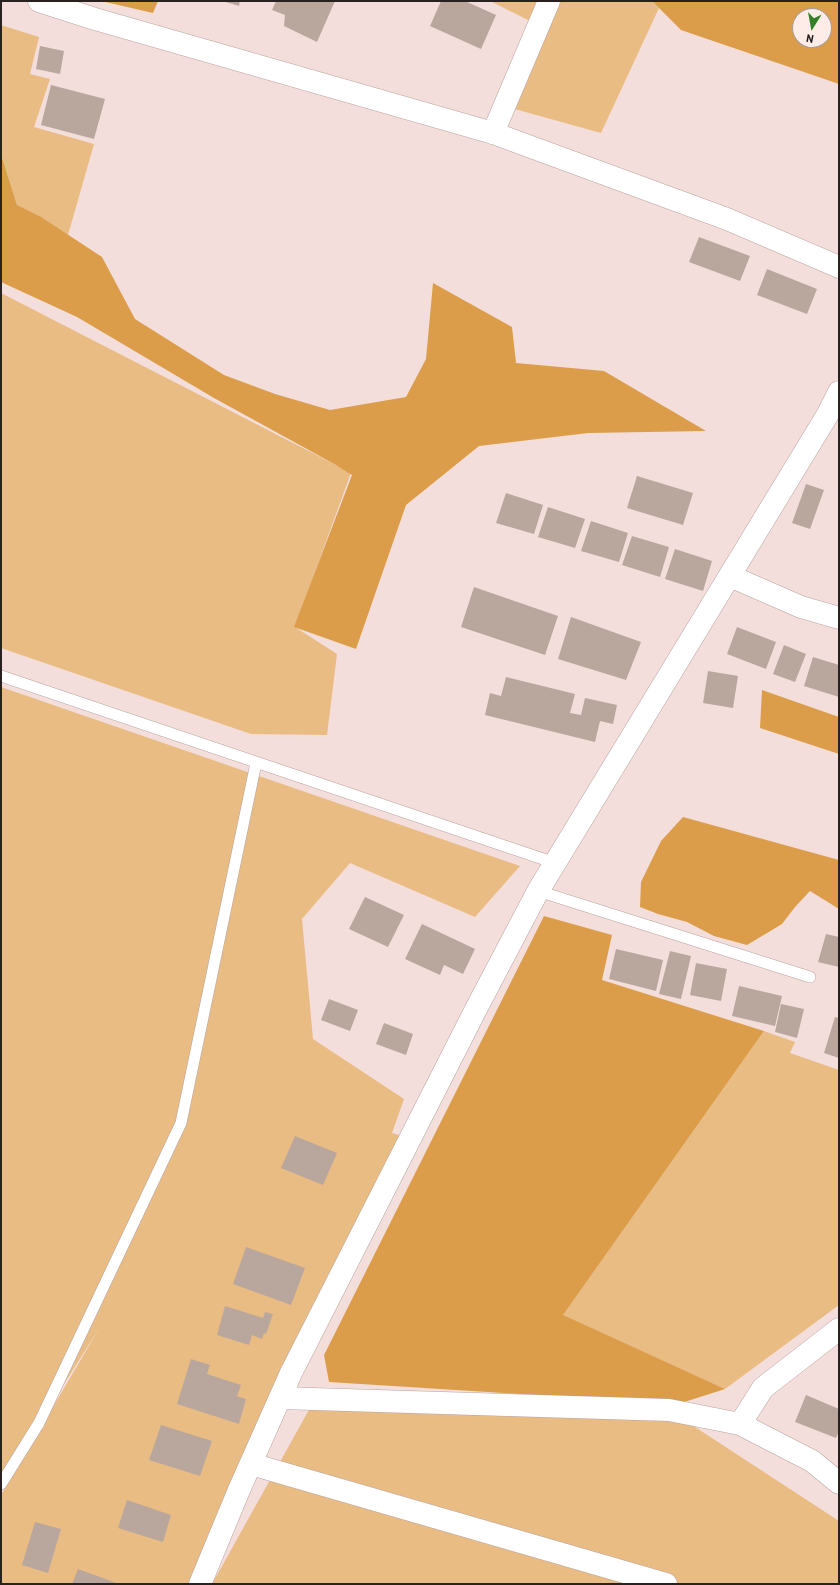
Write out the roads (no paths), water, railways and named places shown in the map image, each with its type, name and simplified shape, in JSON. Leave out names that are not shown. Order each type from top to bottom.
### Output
[{"type":"street","points":[[39,1],[96,19],[493,133],[727,219],[839,267]]},
{"type":"street","points":[[493,133],[549,1]]},
{"type":"street","points":[[200,1584],[295,1366],[476,1009],[538,891],[828,414],[839,392]]},
{"type":"street","points":[[730,576],[801,607],[839,618]]},
{"type":"street","points":[[740,1424],[763,1388],[839,1329]]},
{"type":"street","points":[[281,1398],[669,1410],[740,1424],[812,1461],[839,1483]]},
{"type":"street","points":[[251,1464],[666,1584]]},
{"type":"lane","points":[[1,676],[555,863]]},
{"type":"lane","points":[[1,1484],[39,1423],[181,1123],[256,762]]},
{"type":"lane","points":[[538,891],[810,977]]}]
